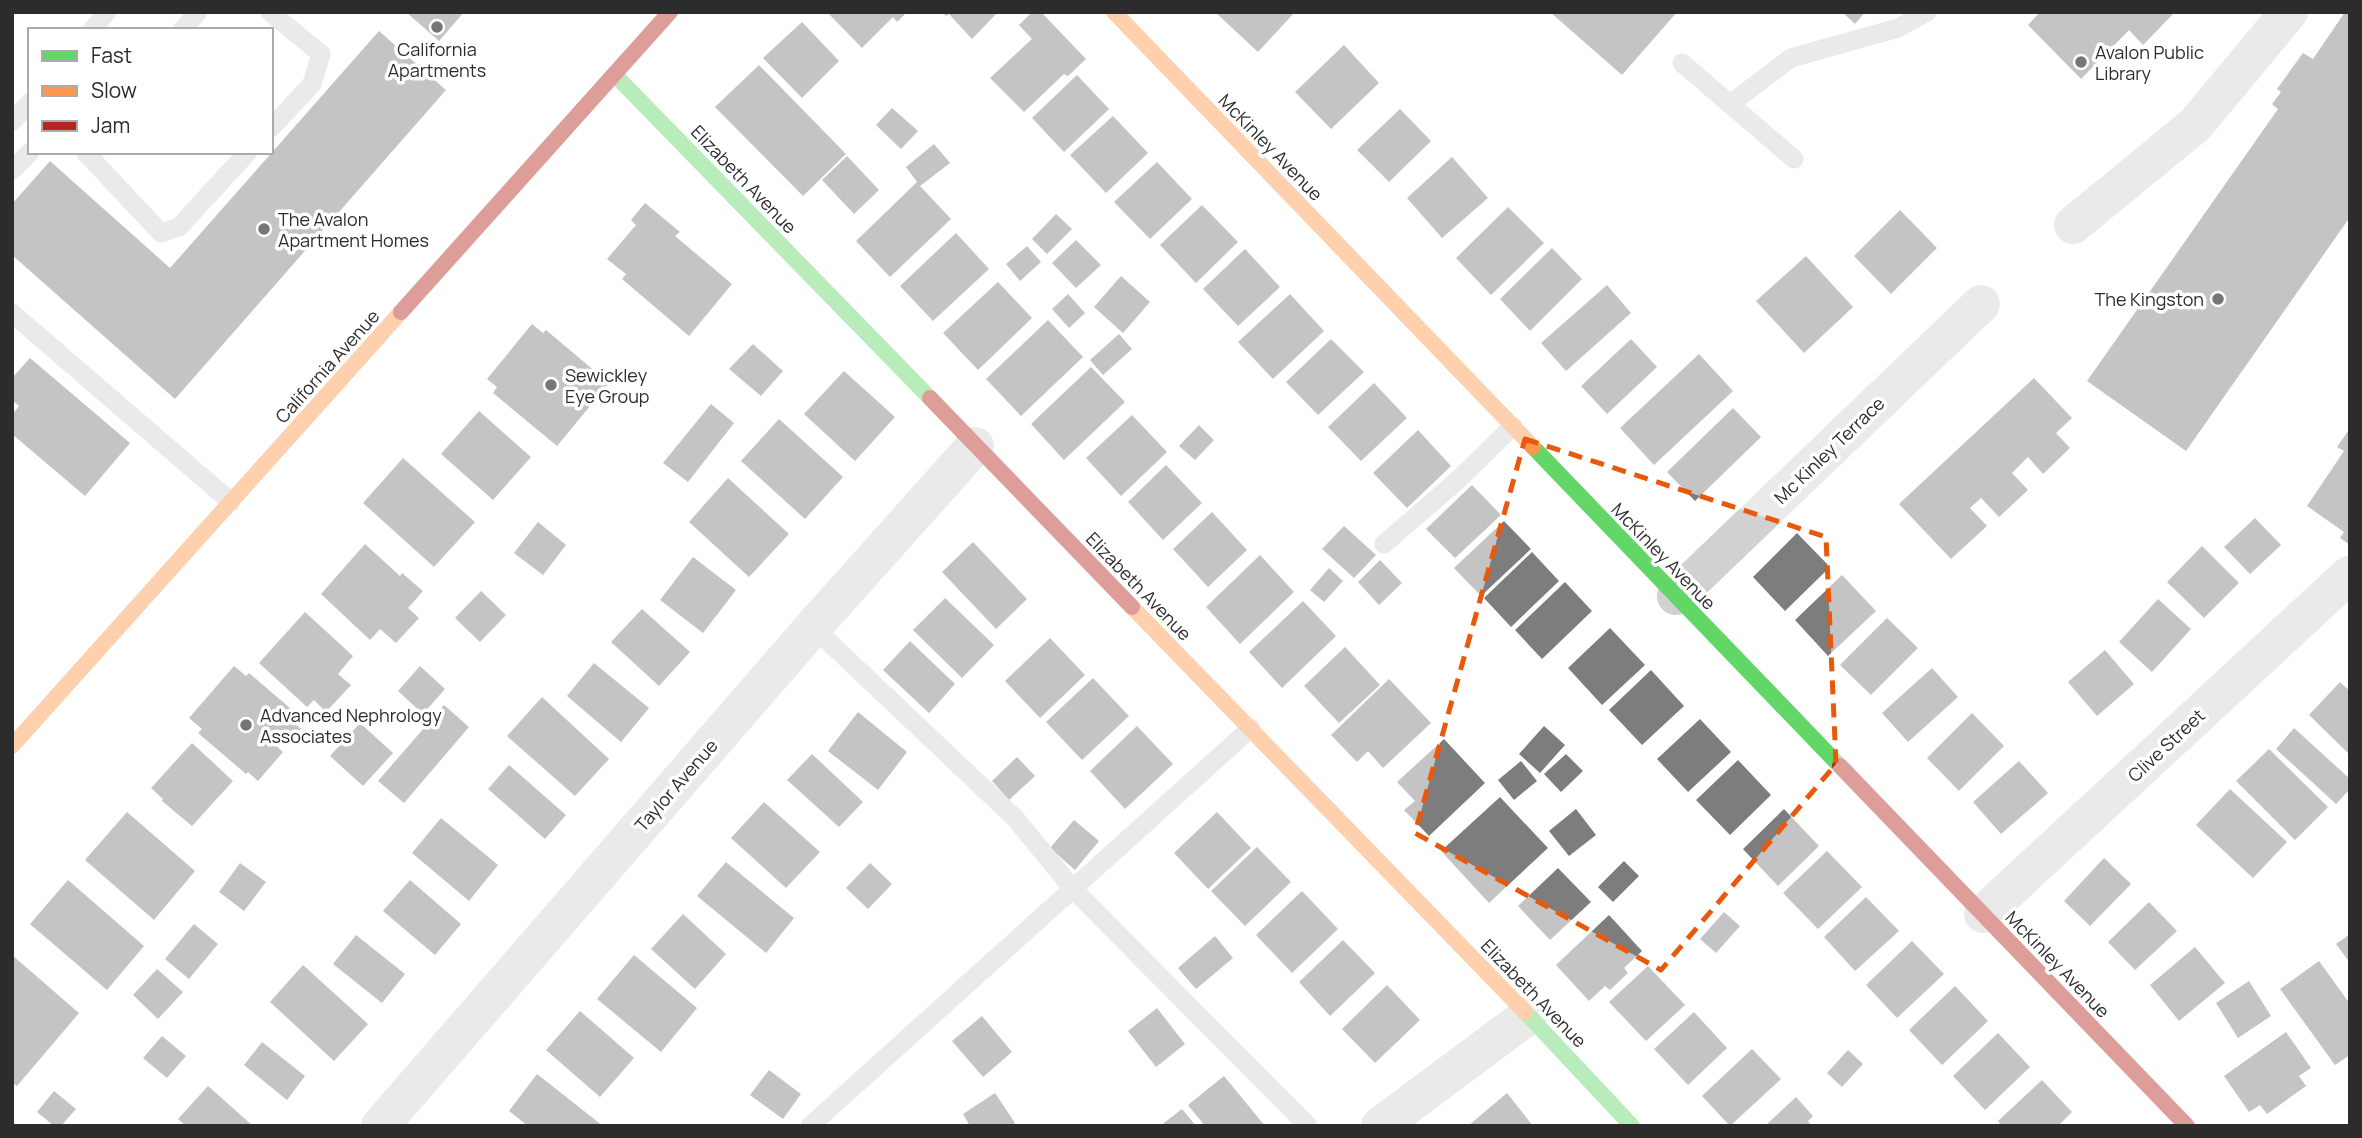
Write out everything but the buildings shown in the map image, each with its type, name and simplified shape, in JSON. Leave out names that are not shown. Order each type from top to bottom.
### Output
[{"type":"street","name":"California Avenue","points":[[12,746],[670,12]]},
{"type":"street","name":"McKinley Avenue","points":[[1114,12],[2187,1126]]},
{"type":"street","points":[[2073,225],[2195,125],[2289,12]]},
{"type":"street","name":"Elizabeth Avenue","points":[[615,75],[1529,1015],[1632,1126]]},
{"type":"street","name":"Mc Kinley Terrace","points":[[1676,596],[1981,304]]},
{"type":"street","name":"Taylor Avenue","points":[[380,1126],[813,627],[975,446]]},
{"type":"street","name":"Clive Street","points":[[1983,914],[2349,575]]},
{"type":"street","points":[[1380,1126],[1529,1015]]},
{"type":"lane","points":[[94,28],[107,12]]},
{"type":"lane","points":[[184,28],[198,12]]},
{"type":"lane","points":[[270,12],[321,54],[312,84],[273,126]]},
{"type":"lane","points":[[1730,104],[1791,58],[1898,28],[1927,12]]},
{"type":"lane","points":[[1682,63],[1794,159]]},
{"type":"lane","points":[[12,122],[28,104]]},
{"type":"lane","points":[[12,170],[28,154]]},
{"type":"lane","points":[[87,154],[161,233],[179,227],[246,154]]},
{"type":"lane","points":[[12,313],[231,502]]},
{"type":"lane","points":[[1384,544],[1458,480],[1513,426]]},
{"type":"lane","points":[[813,627],[1015,818],[1073,889],[1308,1126]]},
{"type":"lane","points":[[810,1126],[1251,728]]},
{"type":"highlighted area","points":[[1525,439],[1826,537],[1836,764],[1661,970],[1415,833]]},
{"type":"traffic: fast","points":[[615,75],[930,398]]},
{"type":"traffic: fast","points":[[1533,447],[1840,766]]},
{"type":"traffic: fast","points":[[1525,1012],[1632,1126]]},
{"type":"traffic: slow","points":[[1114,12],[1533,447]]},
{"type":"traffic: slow","points":[[12,746],[401,312]]},
{"type":"traffic: slow","points":[[1132,607],[1525,1012]]},
{"type":"traffic: jam","points":[[401,312],[670,12]]},
{"type":"traffic: jam","points":[[930,398],[1132,607]]},
{"type":"traffic: jam","points":[[1840,766],[2187,1126]]},
{"type":"place","name":"California Apartments","points":[[437,27]]},
{"type":"place","name":"Avalon Public Library","points":[[2081,62]]},
{"type":"place","name":"The Avalon Apartment Homes","points":[[264,229]]},
{"type":"place","name":"The Kingston","points":[[2218,299]]},
{"type":"place","name":"Sewickley Eye Group","points":[[551,385]]},
{"type":"place","name":"Advanced Nephrology Associates","points":[[246,725]]}]
